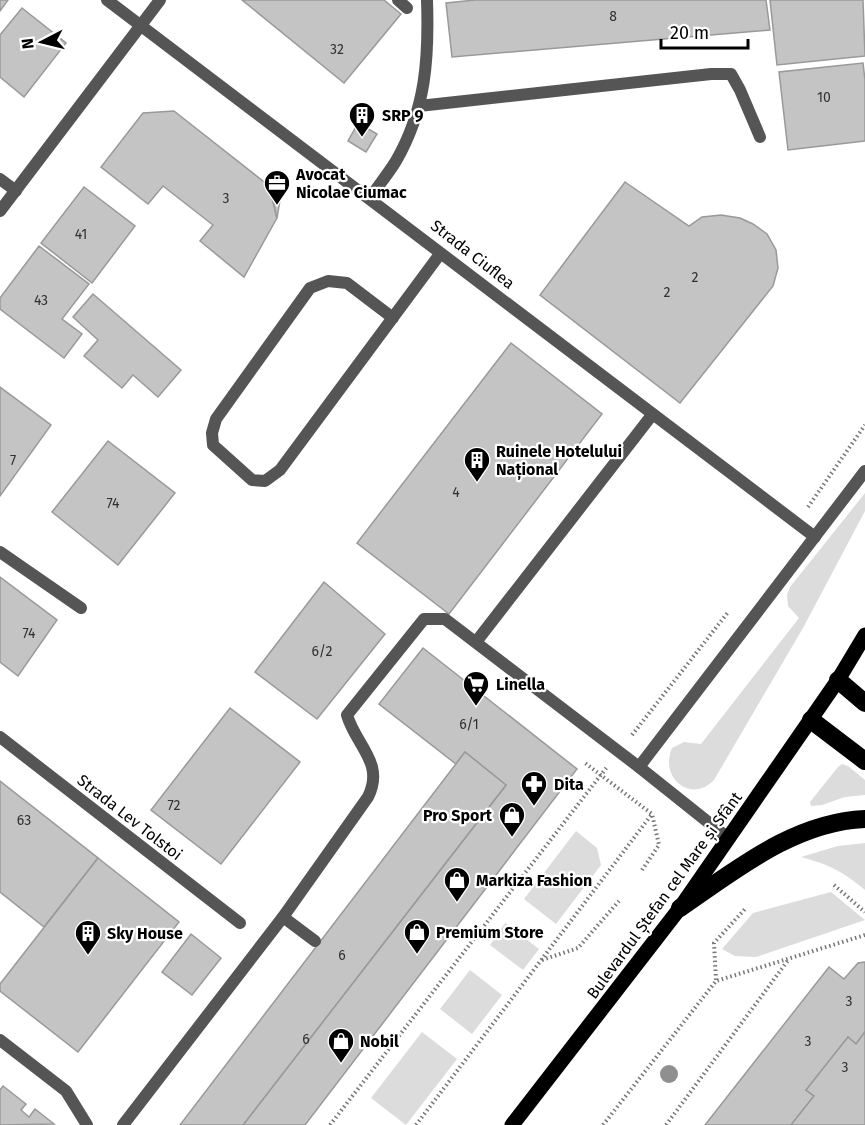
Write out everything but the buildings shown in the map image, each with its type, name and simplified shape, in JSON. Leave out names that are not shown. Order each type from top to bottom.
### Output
[{"type":"highway","points":[[838,681],[865,703]]},
{"type":"highway","points":[[811,720],[865,761]]},
{"type":"highway","points":[[680,908],[763,852],[824,825],[865,819]]},
{"type":"main road","name":"Bulevardul Ștefan cel Mare și Sfânt","points":[[512,1125],[680,908],[838,681],[865,635]]},
{"type":"street","name":"Strada Ciuflea","points":[[108,0],[815,537]]},
{"type":"street","points":[[0,211],[160,0]]},
{"type":"street","points":[[370,198],[396,160],[415,121],[425,82],[428,0]]},
{"type":"street","points":[[419,106],[711,74],[731,74],[760,137]]},
{"type":"street","points":[[0,179],[16,191]]},
{"type":"street","points":[[393,318],[347,283],[328,281],[310,288],[216,419],[212,433],[213,446],[252,480],[265,481],[280,470],[393,318],[440,254]]},
{"type":"street","points":[[476,642],[652,415]]},
{"type":"street","points":[[639,767],[865,471]]},
{"type":"street","points":[[0,552],[81,608]]},
{"type":"street","points":[[123,1125],[283,917],[374,787],[375,776],[372,764],[347,715],[424,619],[445,619],[620,752],[728,838]]},
{"type":"street","name":"Strada Lev Tolstoi","points":[[0,737],[240,923]]},
{"type":"street","points":[[283,917],[315,941]]},
{"type":"street","points":[[0,1040],[66,1091],[87,1125]]},
{"type":"path","points":[[797,524],[865,425]]},
{"type":"path","points":[[330,1125],[733,606]]},
{"type":"path","points":[[585,763],[652,814],[659,845],[642,870]]},
{"type":"path","points":[[416,1125],[652,814]]},
{"type":"path","points":[[834,885],[865,912]]},
{"type":"path","points":[[540,961],[578,948],[619,901]]},
{"type":"path","points":[[716,981],[714,943],[745,909]]},
{"type":"path","points":[[603,1125],[716,981],[865,935]]},
{"type":"path","points":[[666,1125],[789,958]]},
{"type":"shaded area","points":[[865,493],[865,511],[803,628],[714,780],[705,787],[696,789],[680,784],[670,769],[669,759],[672,748],[684,742],[701,744],[799,618],[788,606],[787,595],[790,587]]},
{"type":"shaded area","points":[[842,764],[865,780],[865,795],[845,797],[822,805],[811,806],[810,802]]},
{"type":"shaded area","points":[[576,831],[597,848],[601,865],[556,924],[524,899]]},
{"type":"shaded area","points":[[865,843],[865,890],[835,869],[801,857],[838,846]]},
{"type":"shaded area","points":[[831,892],[865,920],[756,957],[735,956],[722,949],[753,913]]},
{"type":"shaded area","points":[[505,923],[539,949],[523,970],[490,945]]},
{"type":"shaded area","points":[[470,970],[502,995],[472,1034],[440,1009]]},
{"type":"shaded area","points":[[422,1032],[457,1059],[406,1125],[371,1098]]},
{"type":"place","name":"SRP 9","points":[[362,138]]},
{"type":"place","name":"Avocat Nicolae Ciumac","points":[[277,206]]},
{"type":"place","name":"Ruinele Hotelului Național","points":[[477,483]]},
{"type":"place","name":"Linella","points":[[476,707]]},
{"type":"place","name":"Dita","points":[[534,807]]},
{"type":"place","name":"Pro Sport","points":[[512,838]]},
{"type":"place","name":"Markiza Fashion","points":[[457,903]]},
{"type":"place","name":"Premium Store","points":[[417,955]]},
{"type":"place","name":"Sky House","points":[[88,956]]},
{"type":"place","name":"Nobil","points":[[341,1064]]}]
